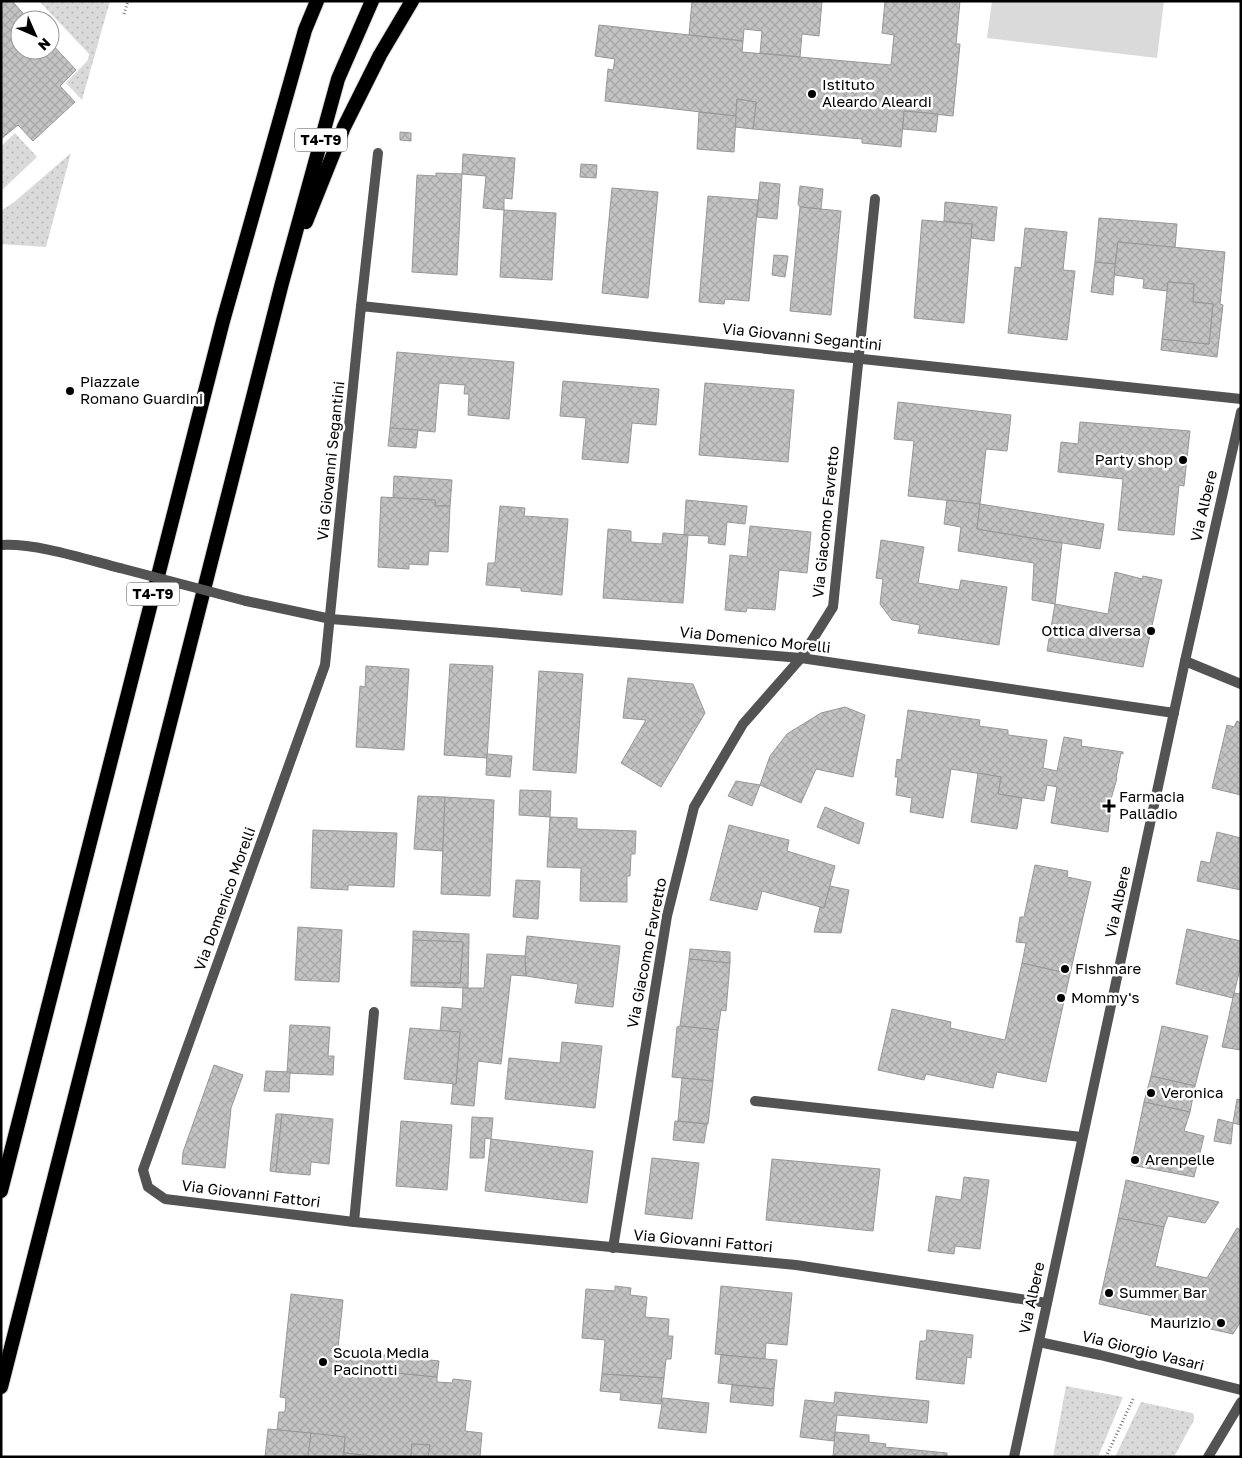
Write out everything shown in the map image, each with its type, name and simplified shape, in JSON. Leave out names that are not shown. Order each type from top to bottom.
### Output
[{"type":"highway","name":"T4-T9","points":[[1,1191],[223,321],[305,30],[317,1]]},
{"type":"highway","name":"T4-T9","points":[[1,1387],[282,283],[338,79],[372,1]]},
{"type":"highway","points":[[282,283],[344,127],[380,55],[412,1]]},
{"type":"street","name":"Via Giovanni Segantini","points":[[331,619],[361,306],[378,153]]},
{"type":"street","name":"Via Giacomo Favretto","points":[[613,1248],[667,916],[694,806],[743,724],[801,658],[833,607],[875,199]]},
{"type":"street","name":"Via Giovanni Segantini","points":[[361,306],[1241,399]]},
{"type":"street","name":"Via Albere","points":[[1014,1457],[1185,661],[1241,412]]},
{"type":"street","name":"Via Domenico Morelli","points":[[1,544],[12,544],[68,554],[246,601],[331,619],[801,658],[1174,713]]},
{"type":"street","name":"Via Domenico Morelli","points":[[148,1187],[143,1170],[325,665],[331,619]]},
{"type":"street","points":[[1185,661],[1241,684]]},
{"type":"street","points":[[354,1222],[374,1012]]},
{"type":"street","points":[[755,1101],[1082,1137]]},
{"type":"street","name":"Via Giovanni Fattori","points":[[148,1187],[165,1199],[354,1222],[796,1264],[1047,1302]]},
{"type":"street","name":"Via Giorgio Vasari","points":[[1039,1342],[1241,1390]]},
{"type":"street","points":[[1208,1457],[1241,1402]]},
{"type":"path","points":[[124,14],[128,1]]},
{"type":"path","points":[[1106,1457],[1134,1397]]},
{"type":"shaded area","points":[[39,1],[110,1],[82,100],[66,83],[88,60],[89,54],[60,23],[60,10],[47,10]]},
{"type":"shaded area","points":[[992,1],[1164,1],[1157,58],[987,38]]},
{"type":"shaded area","points":[[15,133],[37,157],[1,191],[1,146]]},
{"type":"shaded area","points":[[71,153],[46,247],[1,244],[1,211]]},
{"type":"shaded area","points":[[1066,1386],[1123,1397],[1098,1457],[1053,1457]]},
{"type":"shaded area","points":[[1141,1402],[1194,1415],[1194,1420],[1174,1457],[1115,1457]]},
{"type":"building","points":[[1,1],[12,1],[20,10],[10,10],[10,60],[60,60],[60,53],[76,70],[60,86],[75,102],[33,141],[18,125],[1,139]]},
{"type":"building","points":[[692,1],[822,1],[819,36],[802,34],[800,57],[760,53],[762,31],[744,29],[743,41],[689,35]]},
{"type":"building","points":[[885,1],[960,1],[956,44],[960,44],[953,116],[904,111],[901,147],[862,143],[862,139],[753,129],[756,102],[737,99],[736,116],[605,101],[608,69],[613,70],[615,59],[595,56],[599,25],[743,41],[742,52],[891,65],[894,35],[882,33]]},
{"type":"building","points":[[737,99],[756,102],[753,129],[735,127]]},
{"type":"building","points":[[904,111],[938,114],[936,132],[903,129]]},
{"type":"building","points":[[699,112],[736,116],[734,152],[697,149]]},
{"type":"building","points":[[400,132],[411,133],[411,141],[400,140]]},
{"type":"building","points":[[463,154],[515,158],[512,199],[504,198],[504,210],[483,208],[486,176],[462,174]]},
{"type":"building","points":[[581,164],[597,165],[596,178],[580,177]]},
{"type":"building","points":[[436,173],[462,174],[457,275],[412,272],[417,175],[436,176]]},
{"type":"building","points":[[760,182],[780,184],[777,219],[757,217]]},
{"type":"building","points":[[800,186],[823,189],[821,209],[800,207],[798,204]]},
{"type":"building","points":[[612,188],[658,192],[648,298],[602,293]]},
{"type":"building","points":[[708,196],[758,200],[749,301],[725,299],[724,304],[699,302]]},
{"type":"building","points":[[945,202],[997,207],[994,241],[971,238],[972,224],[944,221]]},
{"type":"building","points":[[800,207],[841,211],[831,315],[790,311]]},
{"type":"building","points":[[504,210],[556,213],[552,280],[500,277]]},
{"type":"building","points":[[1099,218],[1177,224],[1175,248],[1118,242],[1115,264],[1095,262]]},
{"type":"building","points":[[922,220],[972,224],[964,323],[914,318]]},
{"type":"building","points":[[1025,228],[1067,232],[1063,270],[1075,271],[1067,340],[1008,333],[1015,267],[1021,268]]},
{"type":"building","points":[[1118,242],[1225,252],[1220,304],[1223,305],[1217,357],[1161,350],[1162,339],[1209,344],[1213,304],[1193,302],[1194,284],[1168,282],[1167,291],[1143,288],[1144,279],[1114,275]]},
{"type":"building","points":[[774,255],[788,256],[785,277],[772,275]]},
{"type":"building","points":[[1095,262],[1115,264],[1113,295],[1091,292]]},
{"type":"building","points":[[1168,282],[1194,284],[1193,302],[1213,304],[1209,344],[1162,339]]},
{"type":"building","points":[[397,352],[514,362],[509,419],[468,415],[469,394],[464,394],[465,385],[439,383],[435,432],[390,428]]},
{"type":"building","points":[[563,381],[659,389],[656,425],[632,423],[628,463],[582,459],[586,418],[560,416]]},
{"type":"building","points":[[705,383],[794,390],[788,462],[699,455]]},
{"type":"building","points":[[898,402],[1011,415],[1007,451],[986,449],[980,504],[908,496],[914,441],[894,439]]},
{"type":"building","points":[[1080,422],[1190,431],[1184,486],[1179,485],[1174,535],[1118,530],[1123,479],[1058,472],[1061,442],[1078,444]]},
{"type":"building","points":[[390,428],[418,430],[416,448],[388,446]]},
{"type":"building","points":[[394,476],[452,480],[450,506],[435,506],[435,500],[393,498]]},
{"type":"building","points":[[381,497],[435,500],[435,506],[450,506],[448,552],[429,551],[428,565],[409,564],[409,569],[378,567]]},
{"type":"building","points":[[686,500],[747,506],[745,524],[727,522],[725,545],[708,543],[709,536],[684,535]]},
{"type":"building","points":[[947,500],[980,504],[977,529],[1062,543],[1055,604],[1032,600],[1034,563],[958,551],[961,527],[944,524]]},
{"type":"building","points":[[980,504],[1104,524],[1100,549],[977,529]]},
{"type":"building","points":[[500,506],[525,508],[524,516],[568,519],[562,595],[521,591],[521,588],[486,585],[488,563],[495,563]]},
{"type":"building","points":[[750,526],[811,532],[807,573],[779,570],[775,610],[747,608],[746,612],[725,610],[730,555],[747,557]]},
{"type":"building","points":[[608,529],[631,531],[631,542],[662,544],[663,533],[688,535],[683,603],[603,598]]},
{"type":"building","points":[[881,540],[924,547],[918,583],[959,590],[961,580],[1007,587],[999,645],[918,633],[920,625],[892,620],[880,604],[883,579],[876,578]]},
{"type":"building","points":[[1115,572],[1142,579],[1143,576],[1162,580],[1143,667],[1047,651],[1055,604],[1108,614]]},
{"type":"building","points":[[450,664],[493,666],[487,758],[444,755]]},
{"type":"building","points":[[366,666],[409,669],[404,750],[356,747],[360,686],[365,687]]},
{"type":"building","points":[[539,671],[583,674],[576,773],[533,770]]},
{"type":"building","points":[[628,678],[693,684],[705,713],[661,787],[621,763],[646,720],[623,718]]},
{"type":"building","points":[[845,707],[865,715],[853,777],[816,769],[801,803],[760,785],[770,756],[787,734],[821,713]]},
{"type":"building","points":[[908,710],[980,720],[979,726],[1008,730],[1008,735],[1047,740],[1043,768],[1057,771],[1064,737],[1082,740],[1081,746],[1123,752],[1123,754],[1121,753],[1117,778],[1109,806],[1111,807],[1108,832],[1051,823],[1057,787],[1047,785],[1044,801],[998,794],[1001,777],[951,769],[943,818],[910,812],[912,798],[896,795],[898,777],[895,777],[897,759],[901,760]]},
{"type":"building","points":[[1237,721],[1241,723],[1241,795],[1212,788],[1227,725],[1234,727]]},
{"type":"building","points":[[487,754],[512,756],[510,777],[486,775]]},
{"type":"building","points":[[978,773],[1001,777],[998,794],[1022,798],[1017,829],[971,822]]},
{"type":"building","points":[[736,781],[760,785],[752,806],[728,796]]},
{"type":"building","points":[[520,790],[551,791],[550,817],[519,815]]},
{"type":"building","points":[[418,796],[445,797],[443,851],[414,849]]},
{"type":"building","points":[[445,797],[494,800],[490,896],[441,894]]},
{"type":"building","points":[[825,807],[864,823],[859,844],[817,827]]},
{"type":"building","points":[[550,817],[577,818],[577,829],[636,831],[635,854],[631,854],[630,876],[627,876],[627,902],[580,901],[581,868],[547,867]]},
{"type":"building","points":[[729,825],[789,840],[787,851],[835,866],[824,908],[762,891],[757,910],[710,900]]},
{"type":"building","points":[[313,830],[397,833],[394,887],[348,885],[348,890],[311,888]]},
{"type":"building","points":[[1217,832],[1241,838],[1241,890],[1197,881],[1201,861],[1210,863]]},
{"type":"building","points":[[1035,865],[1068,871],[1067,877],[1091,882],[1070,974],[1022,963],[1026,943],[1016,942],[1020,917],[1024,917]]},
{"type":"building","points":[[516,880],[540,881],[538,919],[513,917]]},
{"type":"building","points":[[830,886],[849,890],[841,933],[814,932],[820,907],[824,908]]},
{"type":"building","points":[[298,927],[342,930],[339,982],[295,980]]},
{"type":"building","points":[[1187,929],[1241,941],[1241,964],[1233,998],[1176,984]]},
{"type":"building","points":[[413,931],[469,934],[468,988],[411,986],[411,982],[460,983],[463,942],[413,940]]},
{"type":"building","points":[[527,936],[620,946],[613,1007],[575,1003],[578,984],[526,976]]},
{"type":"building","points":[[413,940],[463,942],[460,983],[411,982]]},
{"type":"building","points":[[690,949],[730,952],[730,963],[689,959]]},
{"type":"building","points":[[487,954],[525,956],[526,976],[511,975],[501,1064],[478,1061],[474,1106],[451,1104],[453,1084],[456,1084],[460,1032],[440,1031],[442,1007],[462,1009],[463,988],[484,988]]},
{"type":"building","points":[[689,959],[730,963],[726,1011],[721,1010],[718,1030],[680,1026]]},
{"type":"building","points":[[1022,963],[1070,974],[1046,1082],[997,1072],[993,1088],[926,1074],[924,1080],[878,1070],[892,1009],[951,1022],[950,1028],[1005,1040]]},
{"type":"building","points":[[1234,993],[1241,994],[1241,1050],[1222,1047]]},
{"type":"building","points":[[290,1025],[330,1027],[328,1056],[334,1056],[333,1075],[287,1073]]},
{"type":"building","points":[[1162,1026],[1208,1036],[1195,1086],[1151,1076]]},
{"type":"building","points":[[677,1027],[718,1030],[713,1081],[672,1077]]},
{"type":"building","points":[[410,1028],[460,1032],[456,1084],[404,1079]]},
{"type":"building","points":[[562,1042],[602,1046],[595,1108],[505,1099],[509,1058],[560,1063]]},
{"type":"building","points":[[214,1065],[243,1075],[231,1108],[225,1168],[182,1164],[183,1152]]},
{"type":"building","points":[[266,1071],[290,1072],[289,1092],[264,1091]]},
{"type":"building","points":[[1151,1076],[1195,1086],[1190,1112],[1144,1102]]},
{"type":"building","points":[[682,1078],[713,1081],[708,1124],[678,1121]]},
{"type":"building","points":[[1237,1099],[1241,1100],[1241,1125],[1233,1123]]},
{"type":"building","points":[[1144,1102],[1190,1112],[1184,1131],[1204,1136],[1194,1177],[1131,1165]]},
{"type":"building","points":[[276,1114],[282,1114],[276,1172],[270,1171]]},
{"type":"building","points":[[282,1114],[333,1119],[329,1164],[311,1162],[310,1175],[276,1172]]},
{"type":"building","points":[[472,1117],[493,1118],[491,1139],[485,1138],[484,1158],[470,1158]]},
{"type":"building","points":[[1218,1119],[1233,1123],[1231,1144],[1214,1141]]},
{"type":"building","points":[[401,1121],[452,1125],[447,1190],[396,1186]]},
{"type":"building","points":[[675,1121],[707,1124],[704,1143],[673,1140]]},
{"type":"building","points":[[491,1139],[593,1151],[587,1203],[485,1191]]},
{"type":"building","points":[[652,1158],[699,1163],[692,1219],[645,1214]]},
{"type":"building","points":[[772,1159],[880,1169],[873,1231],[766,1220]]},
{"type":"building","points":[[964,1177],[989,1180],[980,1249],[955,1246],[954,1254],[928,1251],[936,1196],[961,1200]]},
{"type":"building","points":[[1126,1180],[1219,1202],[1205,1223],[1168,1216],[1164,1227],[1118,1218]]},
{"type":"building","points":[[1118,1218],[1164,1227],[1155,1266],[1207,1278],[1237,1228],[1241,1230],[1241,1321],[1233,1334],[1099,1304]]},
{"type":"building","points":[[615,1286],[631,1288],[630,1295],[647,1297],[645,1317],[669,1319],[668,1336],[673,1336],[671,1359],[666,1359],[664,1378],[602,1374],[605,1340],[582,1338],[586,1289],[615,1291]]},
{"type":"building","points":[[721,1286],[792,1293],[787,1345],[766,1343],[765,1359],[715,1354]]},
{"type":"building","points":[[291,1294],[343,1300],[336,1367],[437,1377],[437,1382],[452,1383],[453,1379],[471,1381],[465,1431],[482,1433],[480,1457],[428,1457],[430,1445],[412,1444],[411,1457],[382,1457],[344,1453],[345,1437],[277,1430],[279,1412],[285,1412],[286,1398],[280,1397]]},
{"type":"building","points":[[927,1330],[973,1335],[971,1358],[967,1357],[964,1384],[916,1379],[920,1341],[926,1341]]},
{"type":"building","points":[[338,1350],[439,1361],[437,1377],[336,1367]]},
{"type":"building","points":[[721,1355],[777,1360],[774,1389],[718,1383]]},
{"type":"building","points":[[602,1374],[664,1378],[661,1404],[620,1400],[621,1393],[600,1391]]},
{"type":"building","points":[[732,1385],[774,1389],[773,1406],[730,1402]]},
{"type":"building","points":[[835,1392],[929,1401],[927,1423],[837,1415],[834,1441],[800,1437],[805,1400],[834,1403]]},
{"type":"building","points":[[663,1398],[709,1403],[706,1433],[658,1428]]},
{"type":"building","points":[[268,1429],[311,1433],[308,1457],[265,1457]]},
{"type":"building","points":[[835,1432],[869,1435],[869,1442],[886,1444],[885,1447],[947,1453],[947,1457],[833,1457]]},
{"type":"building","points":[[311,1433],[345,1437],[343,1457],[308,1457]]},
{"type":"building","points":[[412,1444],[430,1445],[428,1457],[411,1457]]},
{"type":"building","points":[[344,1453],[382,1457],[343,1457]]},
{"type":"place","name":"Istituto Aleardo Aleardi","points":[[812,94]]},
{"type":"place","name":"Piazzale Romano Guardini","points":[[70,391]]},
{"type":"place","name":"Party shop","points":[[1183,460]]},
{"type":"place","name":"Ottica diversa","points":[[1151,631]]},
{"type":"place","name":"Farmacia Palladio","points":[[1109,806]]},
{"type":"place","name":"Fishmare","points":[[1065,969]]},
{"type":"place","name":"Mommy's","points":[[1061,998]]},
{"type":"place","name":"Veronica","points":[[1151,1093]]},
{"type":"place","name":"Arenpelle","points":[[1135,1160]]},
{"type":"place","name":"Summer Bar","points":[[1109,1293]]},
{"type":"place","name":"Maurizio","points":[[1221,1323]]},
{"type":"place","name":"Scuola Media Pacinotti","points":[[323,1362]]}]
